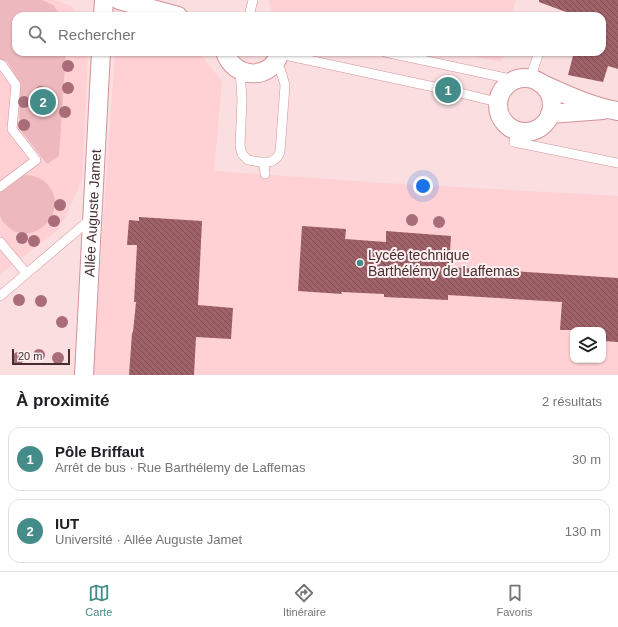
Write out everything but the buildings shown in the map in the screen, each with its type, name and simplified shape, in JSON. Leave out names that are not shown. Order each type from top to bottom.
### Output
[{"type":"street","points":[[103,12],[104,0]]},
{"type":"street","points":[[119,0],[163,12]]},
{"type":"street","name":"Allée Auguste Jamet","points":[[84,375],[101,56]]},
{"type":"street","points":[[226,56],[228,60],[240,71],[247,73],[263,72],[270,68],[278,56]]},
{"type":"street","points":[[528,81],[545,88],[551,100],[550,114],[547,120],[536,129],[530,131],[516,130],[504,123],[498,111],[499,96],[508,84],[528,81],[613,110]]},
{"type":"street","points":[[550,114],[613,110]]},
{"type":"lane","points":[[250,12],[253,0]]},
{"type":"lane","points":[[240,71],[242,91],[240,146],[242,154],[248,160],[273,162],[280,152],[285,85],[278,56],[448,90],[489,100],[498,104]]},
{"type":"lane","points":[[405,56],[528,81],[537,56]]},
{"type":"lane","points":[[0,64],[16,85],[12,129],[36,160],[0,187]]},
{"type":"lane","points":[[516,130],[514,142],[618,163]]},
{"type":"lane","points":[[264,162],[265,174]]},
{"type":"lane","points":[[0,296],[92,218]]},
{"type":"lane","points":[[0,242],[26,273]]},
{"type":"shaded area","points":[[0,0],[53,0],[70,5],[76,12],[12,12],[12,56],[88,56],[82,179],[68,212],[57,231],[0,274]]},
{"type":"shaded area","points":[[0,0],[42,0],[53,5],[58,12],[12,12],[12,56],[66,56],[59,156],[47,164],[19,128],[20,84],[7,61],[0,61]]},
{"type":"shaded area","points":[[269,0],[516,0],[513,12],[271,12]]},
{"type":"shaded area","name":"Lycée technique Barthélémy de Laffemas","points":[[115,56],[202,56],[222,82],[214,171],[383,183],[618,196],[618,375],[93,375]]},
{"type":"shaded area","points":[[471,56],[503,56],[501,62]]},
{"type":"shaded area","points":[[19,175],[32,176],[43,180],[49,186],[54,197],[55,207],[51,217],[45,225],[36,231],[27,233],[17,232],[7,226],[0,216],[0,191]]},
{"type":"place","name":"Pôle Briffaut","points":[[448,90]]},
{"type":"place","name":"IUT","points":[[43,102]]},
{"type":"place","name":"Lycée technique Barthélémy de Laffemas","points":[[360,263]]}]
